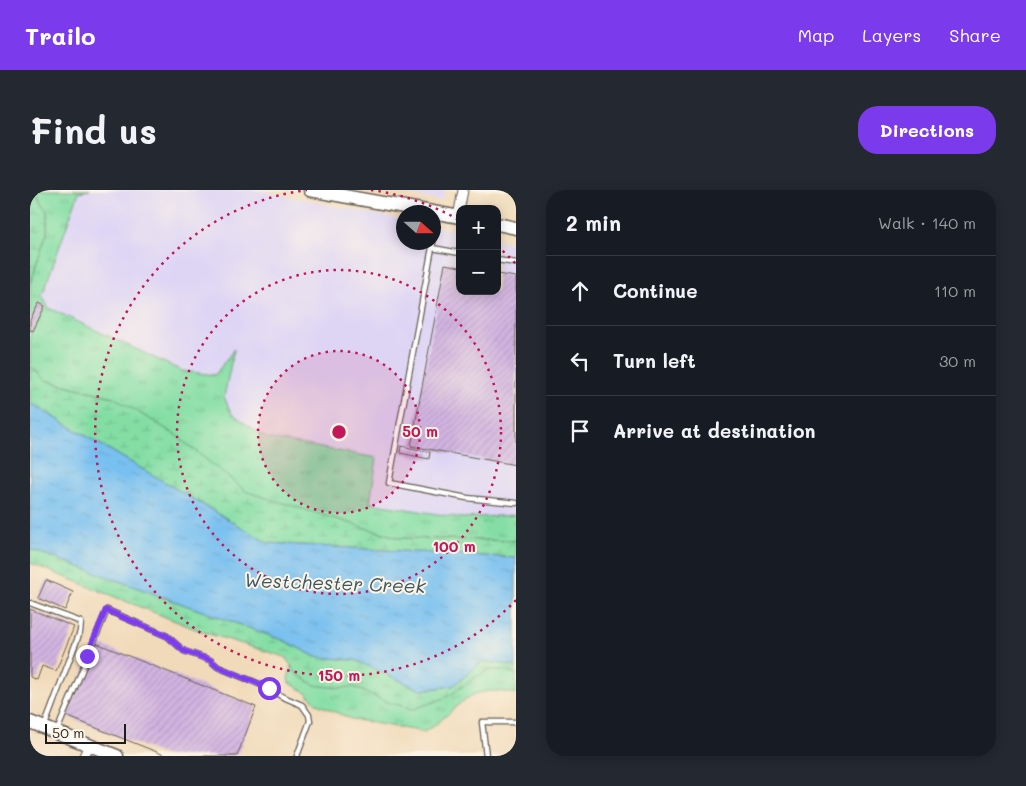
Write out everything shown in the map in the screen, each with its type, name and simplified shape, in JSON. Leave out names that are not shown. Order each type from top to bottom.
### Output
[{"type":"main road","points":[[310,190],[396,205]]},
{"type":"main road","points":[[441,214],[456,216]]},
{"type":"main road","points":[[501,225],[516,228]]},
{"type":"main road","points":[[30,722],[56,732],[86,750],[117,756]]},
{"type":"street","points":[[461,205],[463,190]]},
{"type":"lane","points":[[441,248],[456,252]]},
{"type":"lane","points":[[431,250],[388,483],[467,498],[516,503]]},
{"type":"lane","points":[[501,261],[516,263]]},
{"type":"lane","points":[[30,603],[81,622],[80,632],[44,727]]},
{"type":"lane","points":[[56,732],[106,610],[167,636],[184,651],[210,660],[218,667],[302,704],[309,714],[310,721],[297,756]]},
{"type":"lane","points":[[486,756],[482,722],[516,722]]},
{"type":"shaded area","points":[[30,190],[257,190],[396,219],[396,250],[441,250],[441,228],[456,231],[456,295],[501,295],[501,241],[516,243],[516,534],[378,531],[30,385]]},
{"type":"shaded area","points":[[381,190],[445,190],[442,201]]},
{"type":"green space","points":[[30,190],[33,190],[47,212],[47,233],[30,284]]},
{"type":"green space","points":[[33,190],[90,190],[79,192],[42,296],[49,308],[182,371],[215,375],[234,349],[224,397],[232,414],[266,438],[377,458],[370,503],[462,518],[516,515],[516,541],[399,538],[377,531],[252,507],[113,397],[45,380],[30,366],[30,284],[47,233],[47,212]]},
{"type":"green space","points":[[30,366],[45,380],[113,397],[173,433],[247,492],[399,538],[516,541],[516,558],[268,543],[30,403]]},
{"type":"green space","points":[[30,549],[285,641],[316,657],[355,660],[421,690],[453,686],[483,661],[516,666],[516,674],[503,670],[487,670],[447,697],[414,709],[387,702],[354,687],[338,688],[314,685],[297,674],[285,657],[203,632],[30,563]]},
{"type":"green space","points":[[291,666],[297,674],[338,688],[354,687],[387,702],[469,681],[487,670],[503,670],[516,674],[516,694],[498,691],[474,695],[424,732],[351,719],[317,704],[304,691],[289,683]]},
{"type":"water","name":"Westchester Creek","points":[[30,403],[268,543],[516,558],[516,666],[483,661],[453,686],[421,690],[355,660],[316,657],[285,641],[30,549]]},
{"type":"building","points":[[445,264],[456,266],[456,295],[501,295],[501,275],[516,277],[516,465],[411,446]]},
{"type":"building","points":[[39,303],[45,306],[33,331],[30,330],[30,320]]},
{"type":"building","points":[[401,446],[430,452],[429,459],[400,453]]},
{"type":"building","points":[[46,580],[73,592],[65,610],[38,598]]},
{"type":"building","points":[[30,609],[74,627],[56,671],[42,666],[37,680],[30,677]]},
{"type":"building","points":[[96,643],[256,707],[237,756],[167,756],[66,716]]},
{"type":"route","points":[[87,656],[106,610],[134,620],[167,636],[184,651],[210,660],[218,667],[269,688]]}]
